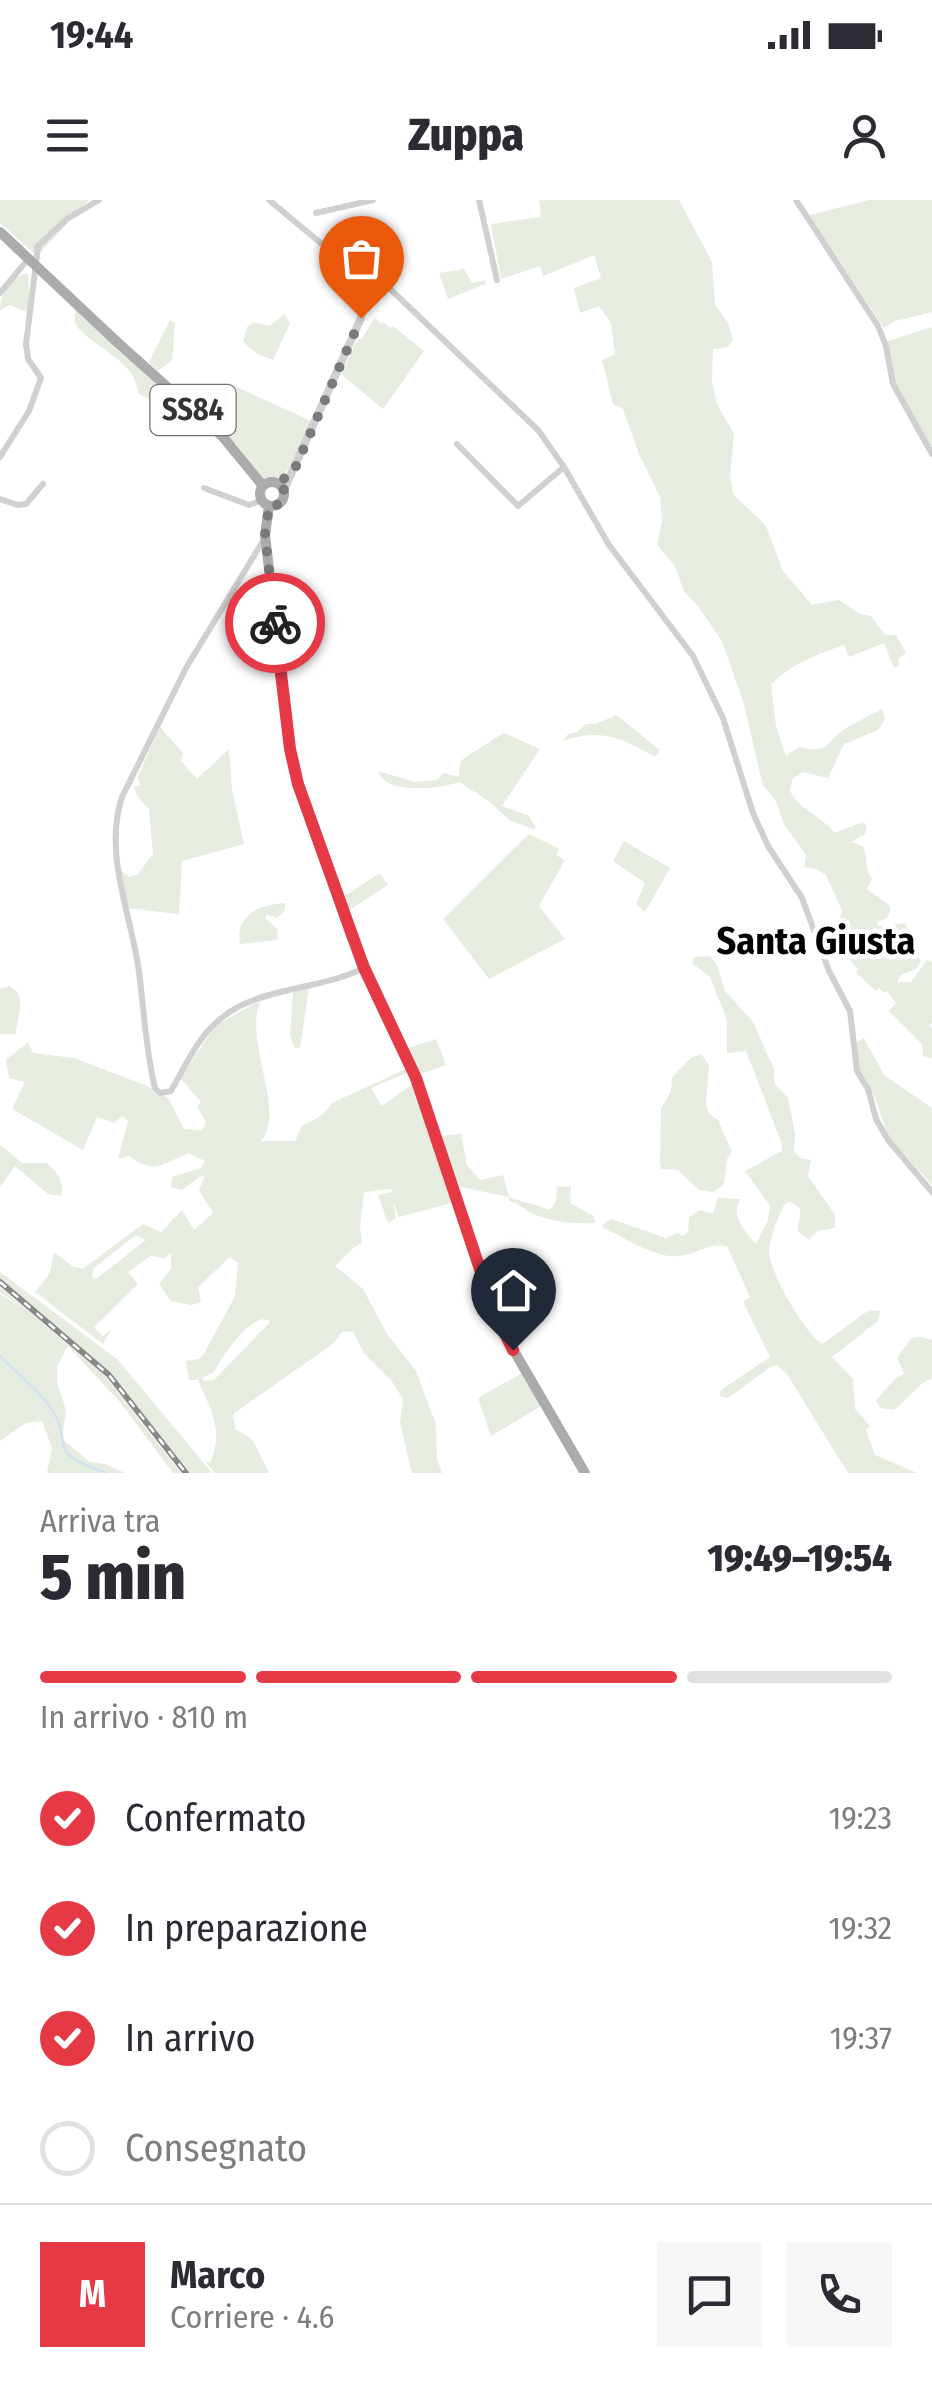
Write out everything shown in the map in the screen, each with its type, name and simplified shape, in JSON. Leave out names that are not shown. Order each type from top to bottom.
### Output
[{"type":"main road","name":"SS84","points":[[0,232],[223,437],[263,486]]},
{"type":"main road","points":[[266,503],[282,502],[280,486],[269,482],[263,486],[265,535],[294,768],[364,968],[416,1078],[499,1322],[584,1473]]},
{"type":"street","points":[[0,292],[38,246],[67,219],[99,200]]},
{"type":"street","points":[[268,200],[335,255],[386,286],[518,408],[547,440],[609,545],[694,656],[724,718],[753,813],[768,846],[802,898],[829,971],[850,1012],[856,1071],[868,1089],[876,1119],[888,1140],[932,1192]]},
{"type":"street","points":[[316,213],[372,200]]},
{"type":"street","points":[[479,200],[497,280]]},
{"type":"street","points":[[796,200],[878,326],[886,346],[892,384],[932,454]]},
{"type":"street","points":[[0,457],[16,434],[41,378],[28,359],[26,344],[38,246]]},
{"type":"street","points":[[362,274],[386,286]]},
{"type":"street","points":[[280,486],[293,473],[361,318],[365,296],[362,274]]},
{"type":"street","points":[[457,444],[518,506],[564,466]]},
{"type":"street","points":[[0,499],[26,504],[43,484]]},
{"type":"street","points":[[204,488],[249,504],[266,503]]},
{"type":"street","points":[[265,535],[186,668],[116,815],[120,878],[136,955],[155,1088],[160,1092],[171,1090],[183,1066],[213,1026],[231,1012],[265,996],[341,979],[364,968]]},
{"type":"street","points":[[246,570],[269,568]]},
{"type":"shaded area","points":[[0,200],[89,200],[37,256],[0,223]]},
{"type":"shaded area","points":[[539,200],[679,200],[712,262],[715,305],[728,323],[733,340],[728,347],[713,349],[712,381],[717,404],[734,434],[730,474],[733,494],[766,526],[783,571],[812,605],[839,600],[860,614],[871,616],[885,635],[896,635],[906,653],[894,668],[884,643],[849,657],[844,645],[796,665],[771,685],[776,726],[786,756],[799,747],[821,748],[843,730],[882,709],[885,719],[878,730],[844,744],[828,778],[802,772],[792,780],[790,791],[835,833],[863,822],[867,826],[865,834],[851,842],[863,846],[872,879],[867,889],[891,910],[887,918],[877,922],[878,926],[905,923],[909,930],[905,937],[921,961],[897,982],[911,982],[927,960],[932,962],[932,1058],[923,1056],[922,1044],[889,1011],[896,1003],[887,991],[876,991],[856,973],[858,969],[843,952],[836,950],[842,910],[826,875],[804,867],[806,855],[784,824],[775,799],[763,786],[744,704],[722,641],[684,591],[675,566],[657,545],[662,521],[660,497],[623,409],[613,404],[602,360],[615,354],[611,323],[599,306],[580,313],[574,288],[601,278],[594,255],[543,276],[540,266],[501,279],[491,224],[541,217]]},
{"type":"shaded area","points":[[870,200],[932,200],[932,312],[895,321],[884,328],[809,215]]},
{"type":"shaded area","points":[[464,269],[472,283],[485,280],[486,284],[448,299],[439,273]]},
{"type":"shaded area","points":[[28,273],[30,313],[9,305],[0,311],[8,287]]},
{"type":"shaded area","points":[[75,307],[167,391],[164,399],[149,399],[138,393],[131,372],[79,329]]},
{"type":"shaded area","points":[[284,314],[290,323],[273,360],[243,342],[247,327],[254,322],[270,326]]},
{"type":"shaded area","points":[[375,318],[390,328],[393,326],[424,351],[383,409],[341,374],[357,340]]},
{"type":"shaded area","points":[[170,320],[175,323],[172,361],[157,371],[149,362]]},
{"type":"shaded area","points":[[932,327],[931,446],[894,384],[888,341]]},
{"type":"shaded area","points":[[228,383],[311,421],[294,461],[281,476],[261,477],[238,446],[208,417]]},
{"type":"shaded area","points":[[616,715],[660,750],[655,757],[601,735],[563,741],[586,724]]},
{"type":"shaded area","points":[[160,727],[183,753],[181,761],[197,779],[229,749],[232,789],[244,844],[182,861],[179,914],[126,908],[120,869],[129,877],[138,874],[153,854],[149,809],[134,787],[140,785],[138,776]]},
{"type":"shaded area","points":[[504,733],[540,749],[502,806],[529,816],[536,828],[533,829],[509,820],[459,782],[439,787],[401,787],[382,779],[378,771],[415,782],[437,780],[444,773],[459,777],[464,758]]},
{"type":"shaded area","points":[[529,834],[559,849],[556,855],[565,860],[539,906],[565,939],[489,979],[443,919]]},
{"type":"shaded area","points":[[624,841],[670,868],[645,912],[636,904],[645,883],[613,861]]},
{"type":"shaded area","points":[[380,873],[388,885],[348,911],[343,897]]},
{"type":"shaded area","points":[[285,903],[285,910],[277,918],[267,914],[265,918],[278,930],[277,940],[240,944],[241,926],[250,913]]},
{"type":"shaded area","points":[[710,956],[725,991],[753,1022],[774,1069],[775,1084],[788,1098],[794,1151],[800,1158],[811,1160],[808,1176],[835,1215],[835,1228],[817,1231],[809,1240],[798,1231],[798,1207],[789,1202],[784,1205],[769,1250],[774,1272],[797,1315],[822,1344],[869,1310],[880,1311],[878,1321],[832,1357],[853,1379],[855,1409],[870,1426],[866,1430],[875,1455],[917,1473],[848,1473],[787,1374],[777,1365],[728,1398],[720,1396],[721,1390],[770,1357],[745,1306],[744,1301],[750,1297],[727,1246],[670,1256],[650,1251],[603,1228],[611,1219],[666,1238],[678,1233],[683,1236],[688,1232],[689,1217],[700,1210],[713,1214],[718,1198],[741,1199],[738,1217],[756,1244],[768,1220],[770,1206],[745,1171],[782,1151],[782,1144],[746,1051],[727,1053],[727,1020],[710,977],[692,963],[695,957]]},
{"type":"shaded area","points":[[9,986],[20,1001],[16,1034],[0,1034],[0,989]]},
{"type":"shaded area","points":[[309,988],[300,1048],[295,1048],[290,1036],[293,992]]},
{"type":"shaded area","points":[[261,1000],[257,1034],[269,1112],[268,1128],[261,1141],[295,1141],[302,1126],[323,1114],[332,1103],[408,1068],[409,1072],[371,1088],[382,1106],[414,1083],[455,1202],[399,1217],[393,1202],[396,1218],[388,1223],[378,1195],[392,1189],[364,1192],[362,1243],[335,1266],[363,1289],[387,1334],[416,1371],[436,1424],[437,1460],[442,1473],[412,1473],[400,1423],[403,1399],[391,1380],[364,1353],[353,1331],[342,1332],[334,1343],[233,1414],[235,1429],[252,1439],[269,1473],[215,1473],[205,1461],[210,1463],[214,1451],[214,1420],[198,1380],[189,1380],[186,1361],[199,1359],[205,1352],[235,1296],[238,1263],[230,1257],[198,1287],[201,1302],[191,1305],[171,1301],[159,1284],[171,1269],[171,1253],[164,1258],[150,1256],[128,1272],[138,1284],[94,1327],[103,1336],[111,1330],[103,1344],[35,1292],[50,1273],[54,1252],[83,1269],[143,1224],[161,1232],[182,1210],[194,1230],[213,1213],[199,1190],[205,1176],[182,1190],[171,1187],[172,1177],[201,1168],[205,1161],[189,1153],[153,1166],[129,1156],[118,1159],[128,1121],[122,1116],[114,1123],[97,1117],[83,1150],[12,1109],[25,1082],[9,1078],[6,1060],[28,1042],[33,1053],[74,1058],[147,1086],[169,1099],[184,1129],[202,1130],[206,1122],[197,1107],[201,1102],[180,1078],[216,1025]],"holes":[[[136,1235],[146,1240],[96,1279],[92,1277],[94,1268]],[[263,1319],[271,1321],[214,1380],[204,1381],[202,1378],[214,1372],[241,1334]]]},
{"type":"shaded area","points":[[864,1038],[884,1075],[932,1108],[932,1185],[888,1136],[875,1098],[861,1077],[852,1045]]},
{"type":"shaded area","points":[[436,1039],[446,1065],[421,1074],[408,1048]]},
{"type":"shaded area","points":[[701,1054],[709,1065],[709,1114],[718,1120],[732,1152],[727,1159],[724,1184],[713,1192],[699,1190],[678,1170],[661,1169],[660,1161],[661,1109],[671,1091],[672,1077],[691,1058]]},
{"type":"shaded area","points":[[461,1134],[467,1165],[480,1180],[503,1175],[509,1197],[456,1186],[440,1136]]},
{"type":"shaded area","points":[[0,1145],[22,1163],[47,1163],[59,1178],[61,1196],[48,1194],[15,1166],[0,1187]]},
{"type":"shaded area","points":[[571,1186],[570,1203],[594,1216],[595,1223],[545,1218],[509,1201],[509,1197],[550,1210],[556,1201],[557,1187]]},
{"type":"shaded area","points":[[0,1272],[118,1360],[212,1473],[190,1473],[111,1373],[0,1279]]},
{"type":"shaded area","points":[[0,1287],[106,1377],[181,1473],[173,1473],[120,1402],[68,1346],[57,1366],[57,1383],[66,1410],[62,1439],[90,1462],[125,1473],[47,1473],[52,1448],[42,1421],[26,1423],[0,1441],[0,1294],[23,1308],[0,1292]]},
{"type":"shaded area","points":[[912,1338],[932,1340],[932,1378],[894,1410],[880,1408],[876,1400],[904,1374],[897,1357]]},
{"type":"shaded area","points":[[522,1373],[541,1406],[491,1436],[478,1398]]},
{"type":"waterway","points":[[0,1356],[50,1407],[58,1420],[66,1452],[106,1473]]},
{"type":"railway","points":[[0,1282],[109,1375],[186,1473]]},
{"type":"way so far","points":[[275,623],[265,535],[269,506],[284,499],[284,490],[277,483],[293,473],[361,318]]},
{"type":"district","name":"Santa Giusta","points":[[816,941]]},
{"type":"route","points":[[275,623],[298,784],[364,968],[416,1078],[494,1311],[513,1350]]}]
